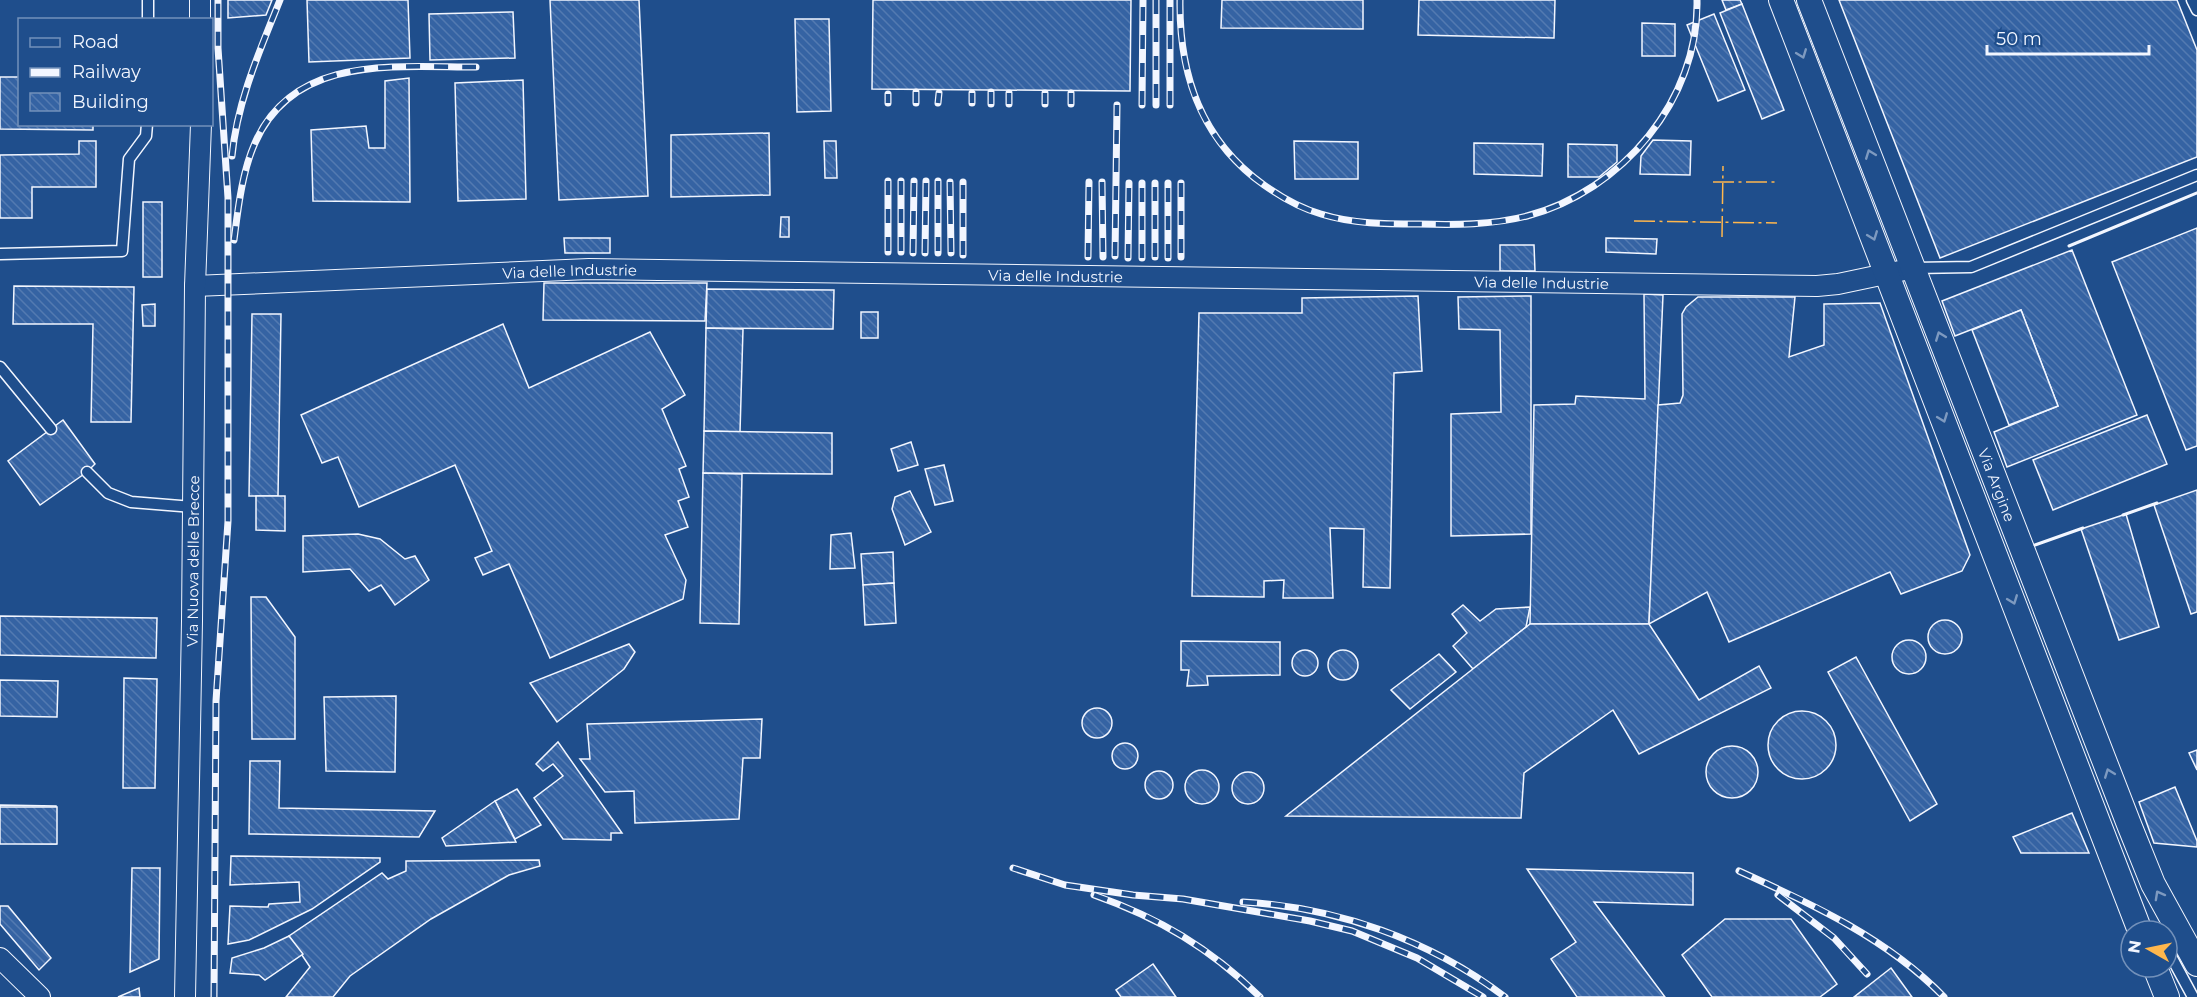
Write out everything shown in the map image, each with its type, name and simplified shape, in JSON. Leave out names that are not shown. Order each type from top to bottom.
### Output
[{"type":"street","points":[[200,0],[200,18]]},
{"type":"street","name":"Via Argine","points":[[1781,0],[2123,888],[2140,919]]},
{"type":"street","name":"Via Argine","points":[[1809,0],[2130,827],[2153,884],[2197,964]]},
{"type":"street","name":"Via Nuova delle Brecce","points":[[185,997],[195,286],[201,126]]},
{"type":"street","name":"Via delle Industrie","points":[[195,286],[589,269],[1817,286],[1838,284],[1914,268]]},
{"type":"street","points":[[0,958],[40,997]]},
{"type":"street","points":[[2160,979],[2167,997]]},
{"type":"lane","points":[[148,0],[148,18]]},
{"type":"lane","points":[[2192,0],[2197,10]]},
{"type":"lane","points":[[0,254],[122,250],[129,159],[147,136],[147,126]]},
{"type":"lane","points":[[1914,268],[1971,267],[2197,175]]},
{"type":"lane","points":[[0,368],[51,429]]},
{"type":"lane","points":[[87,472],[108,493],[131,502],[193,507]]},
{"type":"lane","points":[[2179,971],[2193,997]]},
{"type":"building","points":[[228,0],[272,0],[266,15],[228,18]]},
{"type":"building","points":[[307,0],[408,0],[410,58],[309,62]]},
{"type":"building","points":[[550,0],[639,0],[648,196],[559,200]]},
{"type":"building","points":[[873,0],[1131,0],[1130,91],[872,89]]},
{"type":"building","points":[[1222,0],[1363,0],[1363,29],[1221,28]]},
{"type":"building","points":[[1419,0],[1555,0],[1554,38],[1418,35]]},
{"type":"building","points":[[1722,0],[1740,0],[1742,4],[1726,10]]},
{"type":"building","points":[[1839,0],[2177,0],[2197,50],[2197,157],[1940,258]]},
{"type":"building","points":[[1742,4],[1784,110],[1762,119],[1720,13]]},
{"type":"building","points":[[513,12],[515,58],[430,60],[429,14]]},
{"type":"building","points":[[1714,14],[1745,90],[1718,101],[1687,25]]},
{"type":"building","points":[[795,19],[829,19],[831,111],[797,112]]},
{"type":"building","points":[[1642,23],[1675,24],[1675,56],[1642,56]]},
{"type":"building","points":[[0,77],[18,77],[18,126],[93,126],[93,130],[0,129]]},
{"type":"building","points":[[409,78],[410,202],[313,201],[311,130],[366,126],[369,148],[385,148],[385,81]]},
{"type":"building","points":[[523,80],[526,199],[458,201],[455,83]]},
{"type":"building","points":[[769,133],[770,195],[671,197],[671,135]]},
{"type":"building","points":[[1653,140],[1691,141],[1690,175],[1640,174],[1641,156]]},
{"type":"building","points":[[79,141],[96,141],[96,187],[32,187],[32,218],[0,218],[0,155],[79,154]]},
{"type":"building","points":[[824,141],[836,141],[837,178],[825,178]]},
{"type":"building","points":[[1294,141],[1358,142],[1358,179],[1295,179]]},
{"type":"building","points":[[1474,143],[1543,144],[1542,176],[1474,174]]},
{"type":"building","points":[[1568,144],[1617,145],[1617,162],[1599,177],[1568,177]]},
{"type":"building","points":[[143,202],[162,202],[162,277],[143,277]]},
{"type":"building","points":[[781,217],[789,217],[789,237],[780,237]]},
{"type":"building","points":[[2197,228],[2197,446],[2186,450],[2112,262]]},
{"type":"building","points":[[564,238],[610,238],[610,253],[565,253]]},
{"type":"building","points":[[1606,238],[1657,239],[1656,254],[1606,252]]},
{"type":"building","points":[[1500,245],[1534,245],[1535,271],[1500,271]]},
{"type":"building","points":[[2072,250],[2137,415],[2007,467],[1994,432],[2058,406],[2021,310],[1955,336],[1942,301]]},
{"type":"building","points":[[544,283],[707,283],[705,321],[543,320]]},
{"type":"building","points":[[14,286],[134,287],[131,422],[91,422],[93,324],[13,324]]},
{"type":"building","points":[[707,289],[834,290],[833,329],[706,328]]},
{"type":"building","points":[[1644,294],[1663,295],[1649,624],[1530,624],[1534,405],[1575,404],[1576,396],[1645,399]]},
{"type":"building","points":[[1418,296],[1422,371],[1394,373],[1390,588],[1363,587],[1364,529],[1330,528],[1333,598],[1283,598],[1284,580],[1264,581],[1264,597],[1192,596],[1199,313],[1302,313],[1302,298]]},
{"type":"building","points":[[1531,296],[1531,534],[1451,536],[1451,414],[1501,412],[1500,330],[1459,329],[1458,297]]},
{"type":"building","points":[[1698,297],[1795,297],[1789,357],[1824,345],[1824,304],[1880,303],[1970,555],[1962,571],[1901,594],[1890,572],[1729,642],[1707,592],[1649,624],[1658,405],[1680,403],[1683,395],[1682,314],[1686,307]]},
{"type":"building","points":[[155,304],[155,326],[143,326],[142,305]]},
{"type":"building","points":[[2021,310],[2058,406],[2009,425],[1972,330]]},
{"type":"building","points":[[861,312],[878,312],[878,338],[861,338]]},
{"type":"building","points":[[252,314],[281,314],[278,496],[249,496]]},
{"type":"building","points":[[503,324],[529,388],[650,332],[685,395],[662,409],[686,466],[679,469],[689,497],[678,501],[688,527],[665,535],[686,580],[683,599],[550,658],[509,564],[483,575],[475,558],[492,551],[455,465],[359,507],[338,457],[322,463],[301,415]]},
{"type":"building","points":[[706,328],[743,329],[740,432],[704,431]]},
{"type":"building","points":[[2147,415],[2167,464],[2053,510],[2033,460]]},
{"type":"building","points":[[63,420],[95,464],[40,505],[8,461]]},
{"type":"building","points":[[704,431],[832,433],[832,474],[703,473]]},
{"type":"building","points":[[911,442],[918,465],[898,471],[891,449]]},
{"type":"building","points":[[944,465],[953,501],[935,505],[925,469]]},
{"type":"building","points":[[703,473],[742,474],[739,624],[700,623]]},
{"type":"building","points":[[2197,490],[2197,612],[2191,614],[2154,505]]},
{"type":"building","points":[[910,491],[931,532],[905,545],[892,509],[895,497]]},
{"type":"building","points":[[256,496],[285,496],[285,531],[256,530]]},
{"type":"building","points":[[2126,514],[2159,627],[2119,640],[2081,529]]},
{"type":"building","points":[[851,533],[855,568],[830,569],[831,535]]},
{"type":"building","points":[[358,534],[380,539],[405,559],[415,556],[429,580],[395,605],[381,585],[369,591],[350,569],[303,572],[303,536]]},
{"type":"building","points":[[893,552],[894,583],[863,585],[861,554]]},
{"type":"building","points":[[894,583],[896,623],[865,625],[863,585]]},
{"type":"building","points":[[251,597],[266,597],[295,637],[295,739],[252,739]]},
{"type":"building","points":[[1463,605],[1480,621],[1496,609],[1530,607],[1526,627],[1473,669],[1453,646],[1467,633],[1452,614]]},
{"type":"building","points":[[0,616],[157,618],[156,658],[0,655]]},
{"type":"building","points":[[1945,620],[1957,625],[1962,637],[1957,649],[1945,654],[1933,649],[1928,637],[1933,625]]},
{"type":"building","points":[[1530,624],[1649,624],[1699,700],[1759,666],[1771,688],[1639,754],[1613,710],[1524,773],[1521,818],[1286,816]]},
{"type":"building","points":[[1909,640],[1921,645],[1926,657],[1921,669],[1909,674],[1897,669],[1892,657],[1897,645]]},
{"type":"building","points":[[1181,641],[1280,642],[1280,675],[1207,676],[1208,685],[1187,686],[1189,670],[1181,670]]},
{"type":"building","points":[[629,644],[635,652],[624,669],[557,722],[530,683]]},
{"type":"building","points":[[1305,650],[1314,654],[1318,663],[1314,672],[1305,676],[1296,672],[1292,663],[1296,654]]},
{"type":"building","points":[[1343,650],[1354,654],[1358,665],[1354,676],[1343,680],[1332,676],[1328,665],[1332,654]]},
{"type":"building","points":[[1439,654],[1456,672],[1410,709],[1391,690]]},
{"type":"building","points":[[1856,657],[1937,804],[1910,821],[1828,672]]},
{"type":"building","points":[[124,678],[157,679],[155,788],[123,788]]},
{"type":"building","points":[[0,680],[58,681],[57,717],[0,716]]},
{"type":"building","points":[[396,696],[395,772],[326,771],[324,697]]},
{"type":"building","points":[[1097,708],[1107,713],[1112,723],[1107,733],[1097,738],[1087,733],[1082,723],[1087,713]]},
{"type":"building","points":[[1795,711],[1809,711],[1821,716],[1831,726],[1836,745],[1831,764],[1821,774],[1809,779],[1795,779],[1783,774],[1773,764],[1768,752],[1768,738],[1773,726],[1783,716]]},
{"type":"building","points":[[762,719],[760,758],[743,758],[739,819],[635,823],[634,791],[605,792],[580,759],[590,759],[587,724]]},
{"type":"building","points":[[558,742],[622,833],[611,833],[611,840],[563,839],[534,798],[563,776],[553,764],[543,771],[536,764]]},
{"type":"building","points":[[1125,743],[1135,746],[1138,756],[1135,766],[1125,769],[1115,766],[1112,756],[1115,746]]},
{"type":"building","points":[[1732,746],[1746,750],[1754,758],[1758,772],[1754,786],[1746,794],[1732,798],[1718,794],[1710,786],[1706,772],[1710,758],[1718,750]]},
{"type":"building","points":[[2197,750],[2197,770],[2189,753]]},
{"type":"building","points":[[250,761],[280,761],[279,808],[435,811],[419,837],[249,834]]},
{"type":"building","points":[[1202,770],[1214,775],[1219,787],[1214,799],[1202,804],[1190,799],[1185,787],[1190,775]]},
{"type":"building","points":[[1159,771],[1169,775],[1173,785],[1169,795],[1159,799],[1149,795],[1145,785],[1149,775]]},
{"type":"building","points":[[1248,772],[1260,776],[1264,788],[1260,800],[1248,804],[1236,800],[1232,788],[1236,776]]},
{"type":"building","points":[[2175,787],[2197,841],[2197,847],[2154,843],[2139,802]]},
{"type":"building","points":[[517,789],[541,825],[515,839],[495,801]]},
{"type":"building","points":[[495,801],[516,842],[446,846],[442,838]]},
{"type":"building","points":[[0,805],[56,806],[56,844],[0,843]]},
{"type":"building","points":[[0,807],[57,807],[57,844],[0,844]]},
{"type":"building","points":[[2072,813],[2089,853],[2021,853],[2013,837]]},
{"type":"building","points":[[231,856],[380,858],[380,862],[312,909],[249,940],[228,944],[230,906],[268,907],[269,904],[300,902],[299,882],[230,885]]},
{"type":"building","points":[[539,860],[540,866],[509,875],[431,919],[350,976],[333,997],[286,997],[310,967],[289,936],[382,873],[388,879],[406,871],[406,861]]},
{"type":"building","points":[[132,868],[160,868],[159,959],[130,972]]},
{"type":"building","points":[[1527,869],[1693,873],[1693,905],[1594,902],[1665,997],[1577,997],[1551,959],[1576,942]]},
{"type":"building","points":[[0,906],[8,906],[51,958],[39,970],[0,924]]},
{"type":"building","points":[[1725,919],[1791,919],[1837,984],[1820,997],[1712,997],[1682,955]]},
{"type":"building","points":[[289,936],[303,954],[265,980],[259,975],[230,973],[232,958],[264,948]]},
{"type":"building","points":[[1153,964],[1176,997],[1121,997],[1116,990]]},
{"type":"building","points":[[1891,968],[1912,997],[1854,997]]},
{"type":"building","points":[[139,988],[140,997],[118,997]]},
{"type":"railway","points":[[214,997],[216,701],[228,521],[228,198],[218,48],[218,0]]},
{"type":"railway","points":[[232,156],[244,96],[280,0]]},
{"type":"railway","points":[[1142,105],[1143,0]]},
{"type":"railway","points":[[1156,0],[1156,105]]},
{"type":"railway","points":[[1170,0],[1170,105]]},
{"type":"railway","points":[[1180,0],[1184,54],[1198,104],[1224,148],[1242,167],[1264,185],[1306,209],[1345,220],[1394,224],[1487,223],[1514,219],[1562,204],[1594,186],[1623,163],[1648,136],[1669,106],[1685,72],[1694,37],[1697,0]]},
{"type":"railway","points":[[234,240],[244,178],[255,143],[272,114],[295,94],[321,80],[350,72],[413,66],[476,67]]},
{"type":"railway","points":[[916,92],[916,103]]},
{"type":"railway","points":[[991,92],[991,104]]},
{"type":"railway","points":[[938,103],[939,93]]},
{"type":"railway","points":[[972,93],[972,103]]},
{"type":"railway","points":[[1009,93],[1009,104]]},
{"type":"railway","points":[[1045,93],[1045,104]]},
{"type":"railway","points":[[1071,93],[1071,104]]},
{"type":"railway","points":[[888,94],[888,103]]},
{"type":"railway","points":[[1115,256],[1117,105]]},
{"type":"railway","points":[[888,181],[888,252]]},
{"type":"railway","points":[[901,181],[901,252]]},
{"type":"railway","points":[[913,253],[914,181]]},
{"type":"railway","points":[[925,253],[926,181]]},
{"type":"railway","points":[[938,181],[938,253]]},
{"type":"railway","points":[[950,182],[951,253]]},
{"type":"railway","points":[[963,182],[963,255]]},
{"type":"railway","points":[[1088,257],[1089,182]]},
{"type":"railway","points":[[1102,182],[1103,257]]},
{"type":"railway","points":[[1128,258],[1129,183]]},
{"type":"railway","points":[[1142,183],[1142,258]]},
{"type":"railway","points":[[1155,183],[1155,257]]},
{"type":"railway","points":[[1168,183],[1168,258]]},
{"type":"railway","points":[[1181,183],[1181,257]]},
{"type":"railway","points":[[1013,868],[1065,885],[1133,895],[1183,899],[1310,921],[1352,931],[1417,958],[1483,997]]},
{"type":"railway","points":[[1739,871],[1794,896],[1874,940],[1899,957],[1944,997]]},
{"type":"railway","points":[[1094,895],[1162,924],[1183,936],[1241,979],[1260,997]]},
{"type":"railway","points":[[1778,895],[1834,938],[1867,974]]},
{"type":"railway","points":[[1243,902],[1313,911],[1381,930],[1446,959],[1505,997]]},
{"type":"wall","points":[[2069,246],[2197,193]]},
{"type":"wall","points":[[2123,515],[2157,503]]},
{"type":"wall","points":[[2035,545],[2083,528]]},
{"type":"power","points":[[1722,237],[1723,166]]},
{"type":"power","points":[[1713,182],[1777,182]]},
{"type":"power","points":[[1634,221],[1777,223]]}]
